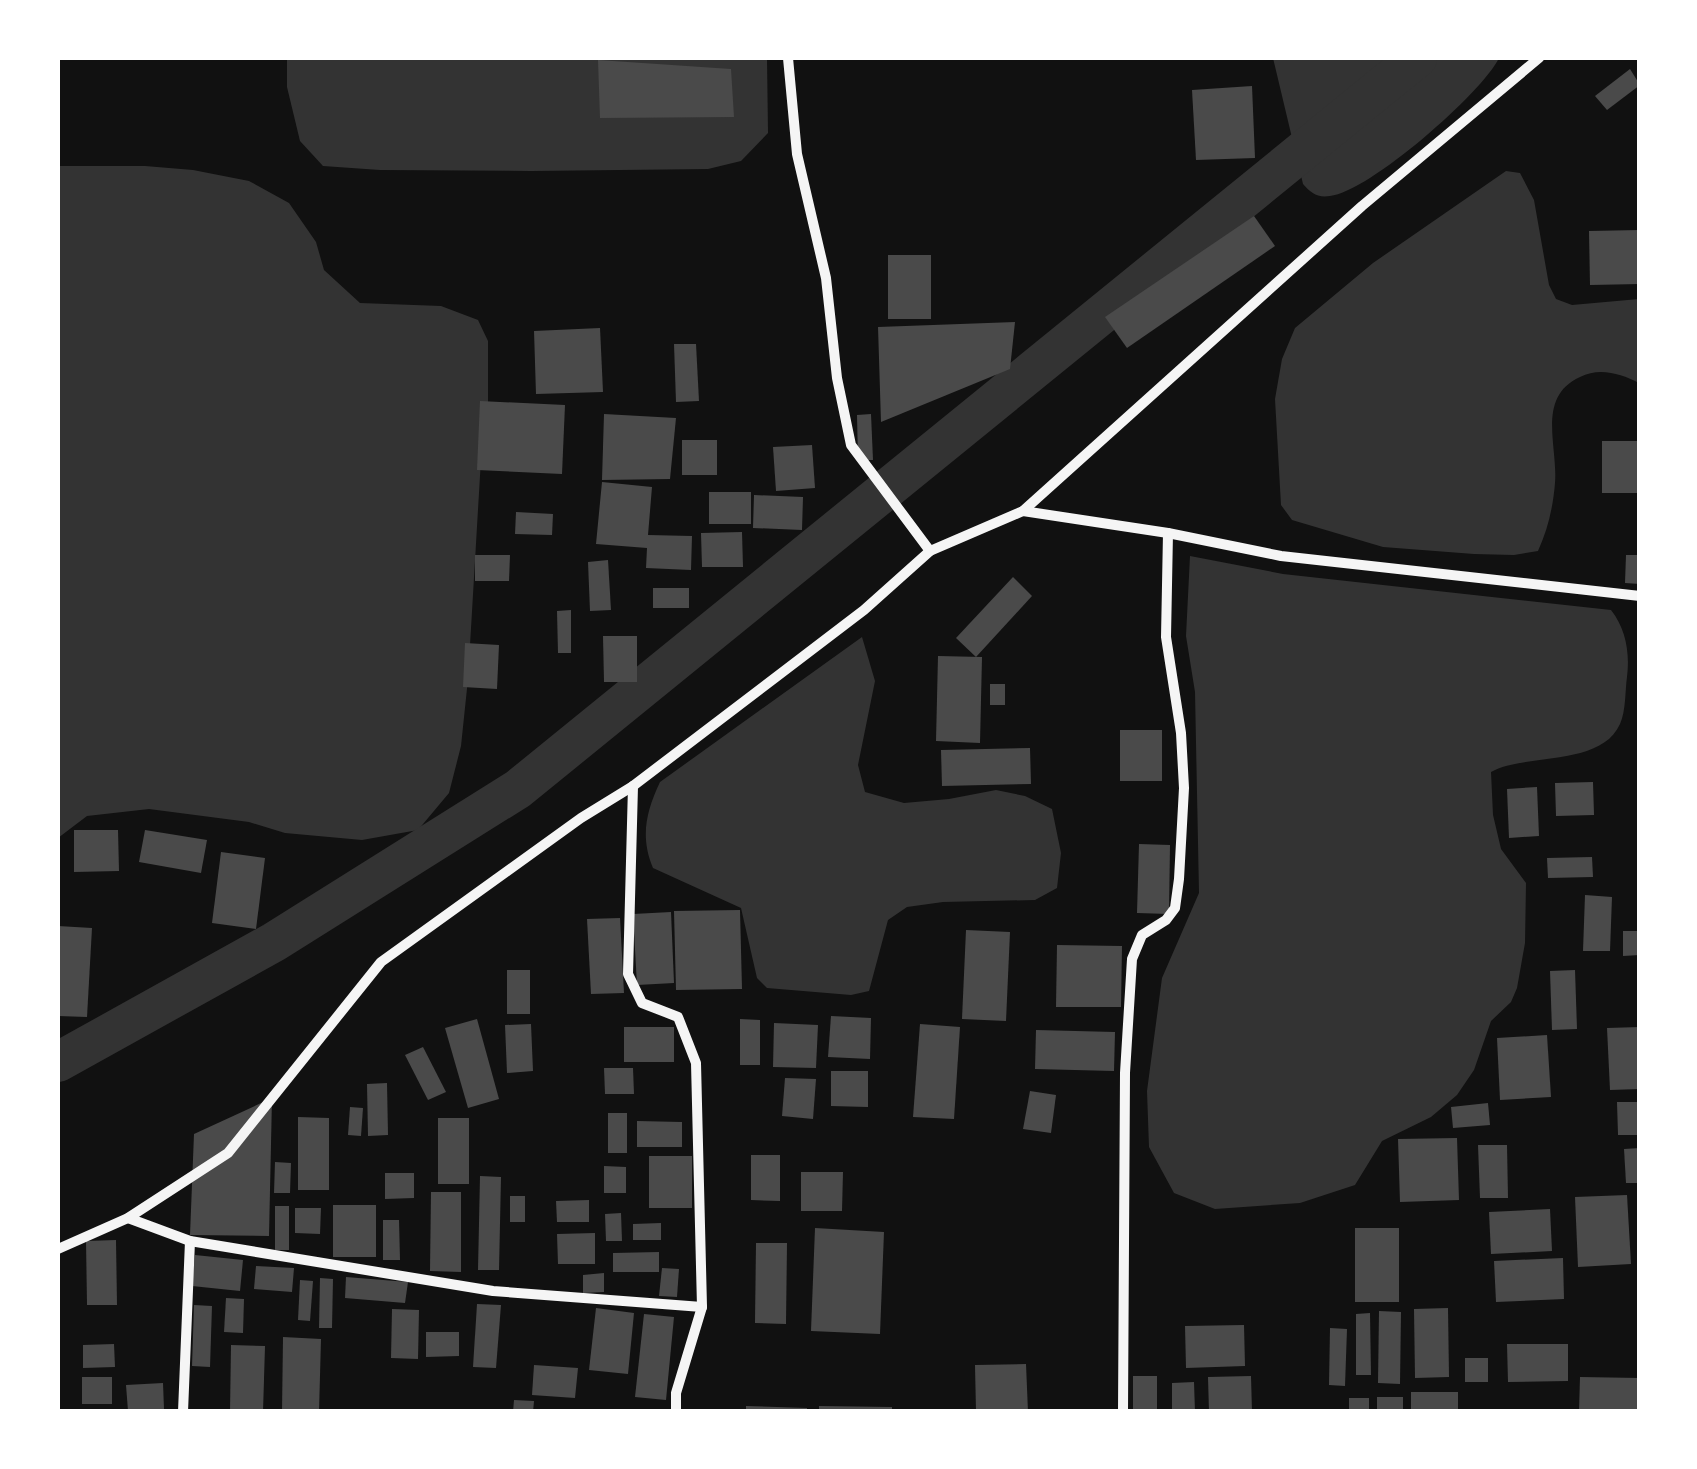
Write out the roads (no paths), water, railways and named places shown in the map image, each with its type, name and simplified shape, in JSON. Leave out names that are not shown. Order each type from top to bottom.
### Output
[{"type":"street","points":[[788,58],[797,154],[826,278],[837,378],[851,445],[930,550]]},
{"type":"street","points":[[58,1249],[128,1218],[228,1153],[381,962],[580,818],[633,786],[864,610],[930,550],[1024,510],[1348,218],[1540,58]]},
{"type":"street","points":[[1024,510],[1281,556],[1640,596]]},
{"type":"street","points":[[1123,1412],[1126,1073],[1132,959],[1142,935],[1166,920],[1175,908],[1184,788],[1181,733],[1166,637],[1168,534]]},
{"type":"street","points":[[633,786],[628,974],[642,1002],[678,1017],[696,1063],[702,1307],[676,1394],[676,1412]]},
{"type":"street","points":[[128,1218],[190,1241],[493,1291],[702,1307]]},
{"type":"street","points":[[183,1412],[190,1241]]},
{"type":"waterway","points":[[58,1062],[274,942],[518,789],[1417,58]]}]
